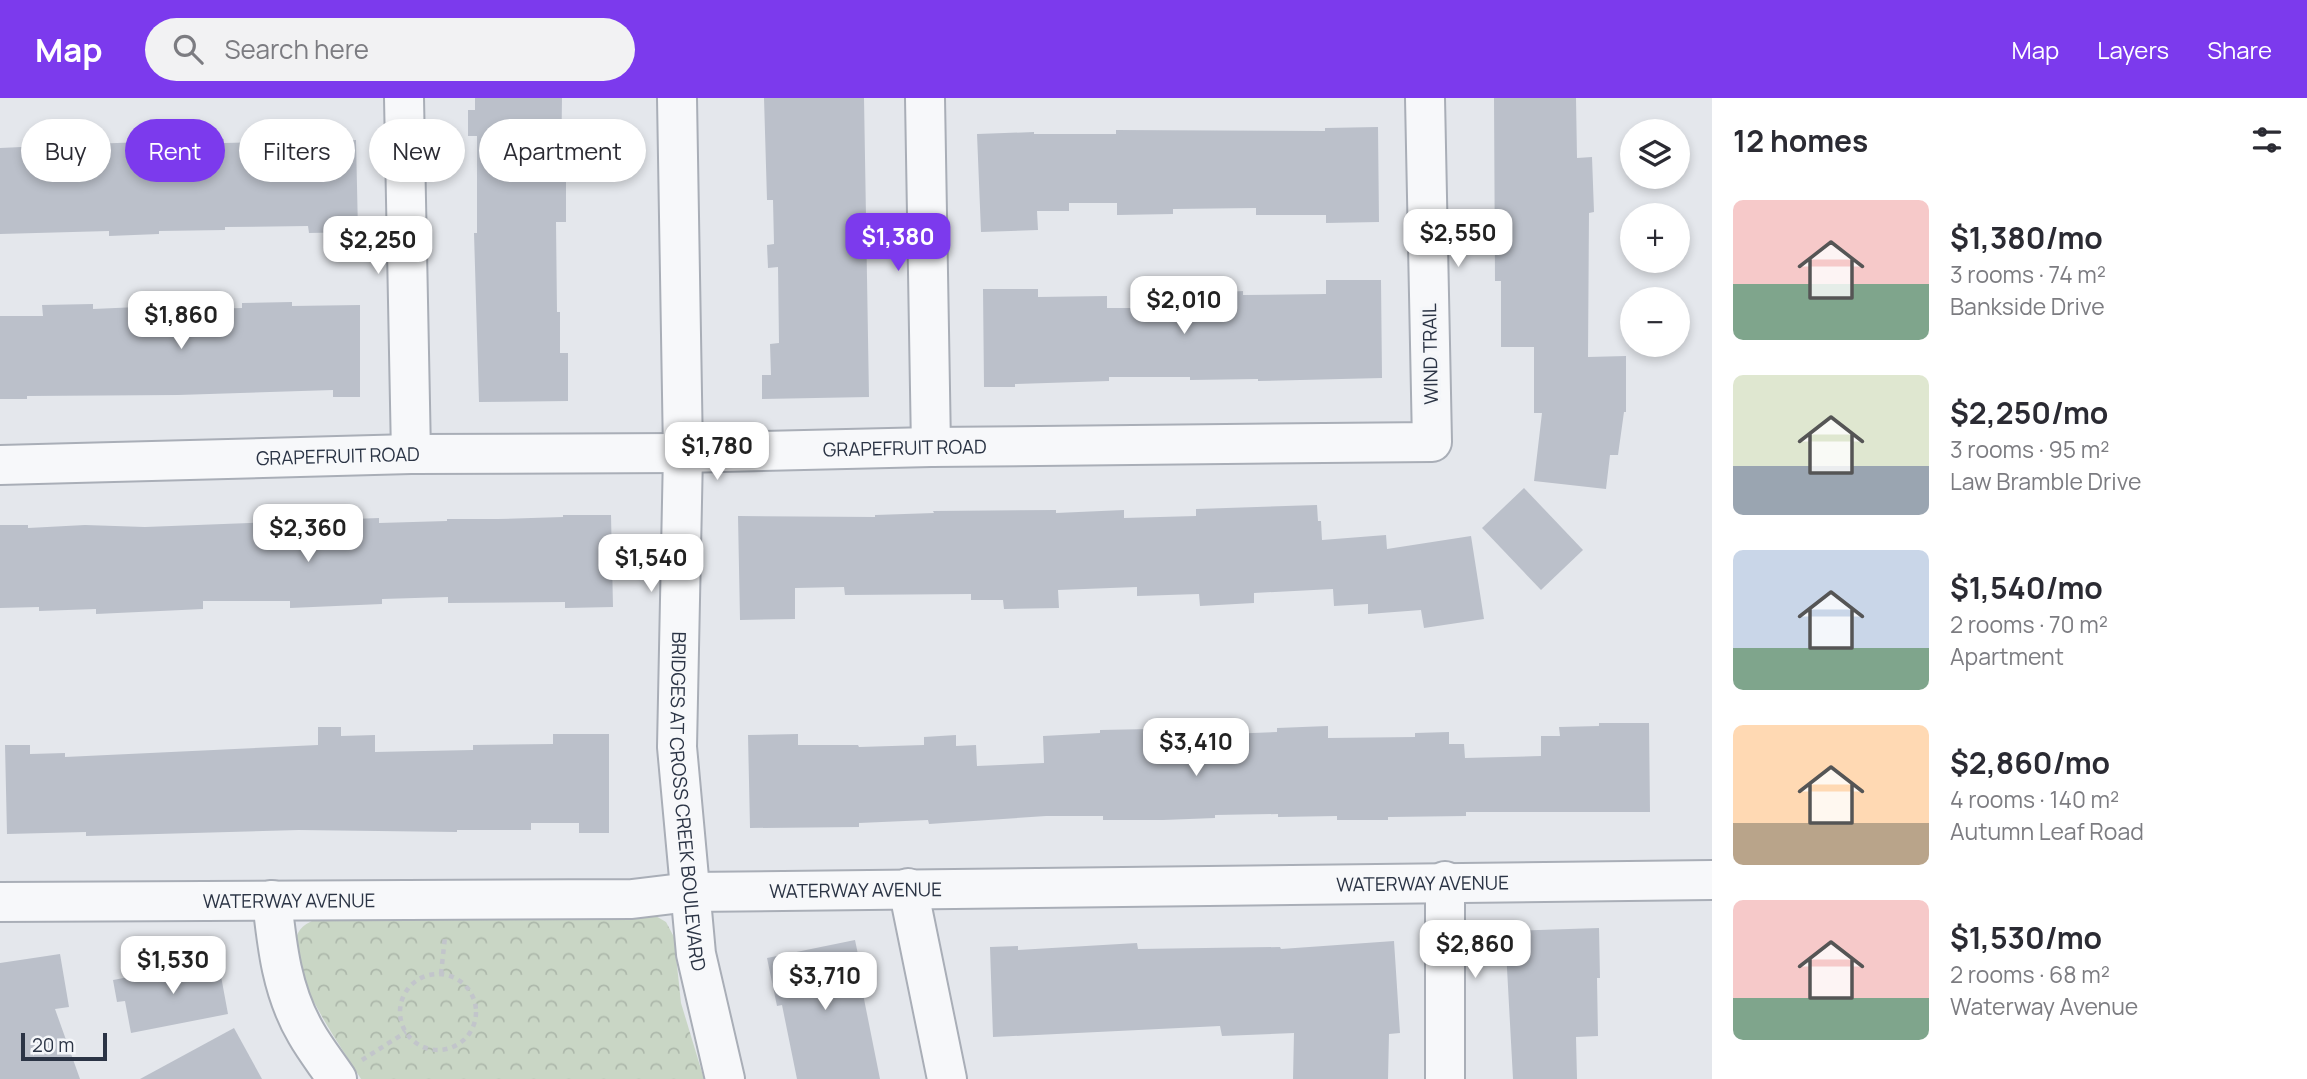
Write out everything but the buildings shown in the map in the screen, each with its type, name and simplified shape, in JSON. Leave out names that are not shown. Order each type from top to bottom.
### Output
[{"type":"street","points":[[404,98],[411,454]]},
{"type":"street","name":"BRIDGES AT CROSS CREEK BOULEVARD","points":[[677,98],[683,453],[677,747],[696,954],[725,1079]]},
{"type":"street","points":[[925,98],[930,447]]},
{"type":"street","name":"WIND TRAIL","points":[[1425,98],[1432,442]]},
{"type":"street","name":"GRAPEFRUIT ROAD","points":[[0,465],[411,454],[683,453],[930,447],[1432,442]]},
{"type":"street","name":"WATERWAY AVENUE","points":[[0,902],[632,899],[690,892],[908,888],[1712,880]]},
{"type":"street","points":[[1445,881],[1446,1079]]},
{"type":"street","points":[[908,888],[947,1079]]},
{"type":"street","points":[[272,901],[277,950],[286,987],[305,1032],[348,1070]]},
{"type":"path","points":[[441,975],[445,937]]},
{"type":"path","points":[[441,975],[458,980],[467,988],[474,999],[476,1012],[474,1025],[459,1045],[447,1050],[433,1050],[421,1046],[406,1032],[400,1017],[405,993],[423,977],[441,975]]},
{"type":"path","points":[[348,1070],[406,1032]]},
{"type":"green space","points":[[649,912],[666,922],[674,937],[681,1003],[704,1079],[361,1079],[306,986],[295,948],[300,930],[325,916]]}]
